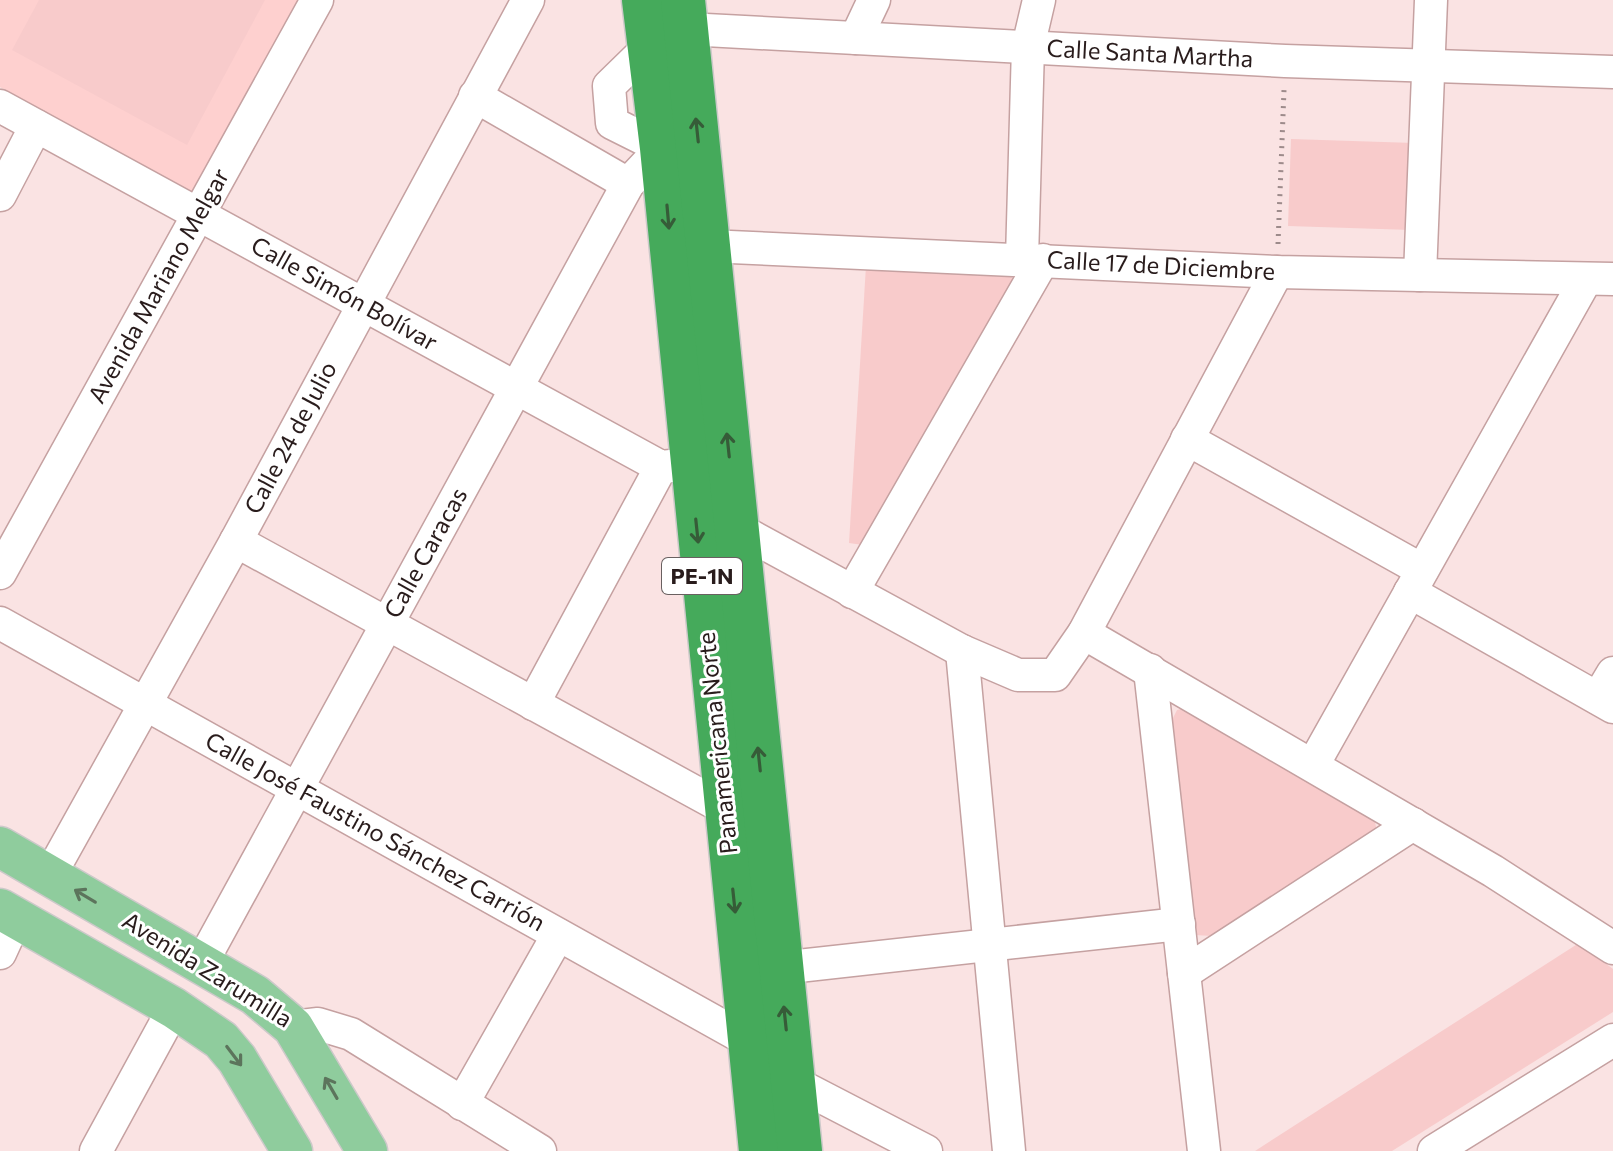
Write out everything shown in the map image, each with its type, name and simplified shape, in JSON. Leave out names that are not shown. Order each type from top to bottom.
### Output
[{"type":"highway","name":"Panamericana Norte","points":[[644,0],[673,25],[708,246],[800,1151]]},
{"type":"highway","name":"Panamericana Norte","points":[[673,25],[662,148],[676,466],[724,808],[761,1151]]},
{"type":"main road","name":"Avenida Zarumilla","points":[[0,847],[255,995],[293,1027]]},
{"type":"main road","name":"Avenida Zarumilla","points":[[5,927],[174,1008],[221,1040],[237,1059],[292,1151]]},
{"type":"main road","points":[[293,1027],[367,1151]]},
{"type":"street","name":"Avenida Mariano Melgar","points":[[0,573],[317,0]]},
{"type":"street","name":"Calle 24 de Julio","points":[[50,875],[143,703],[236,541],[528,0]]},
{"type":"street","points":[[856,38],[874,0]]},
{"type":"street","points":[[852,592],[1032,259],[1028,47],[1039,0]]},
{"type":"street","points":[[1420,275],[1431,0]]},
{"type":"street","name":"Calle Santa Martha","points":[[673,25],[1285,61],[1613,72]]},
{"type":"street","points":[[475,96],[628,184]]},
{"type":"street","name":"Calle Simón Bolívar","points":[[0,106],[517,388],[676,466]]},
{"type":"street","points":[[0,195],[36,126]]},
{"type":"street","name":"Calle Caracas","points":[[201,964],[628,184],[662,148]]},
{"type":"street","name":"Calle 17 de Diciembre","points":[[708,246],[1277,272],[1599,280]]},
{"type":"street","points":[[736,528],[962,651],[1018,675],[1055,675],[1084,633],[1277,272]]},
{"type":"street","points":[[1313,765],[1416,581],[1599,280]]},
{"type":"street","points":[[1187,439],[1416,581],[1608,693]]},
{"type":"street","points":[[533,704],[676,466]]},
{"type":"street","points":[[236,541],[724,808]]},
{"type":"street","name":"Calle José Faustino Sánchez Carrión","points":[[0,623],[749,1041]]},
{"type":"street","points":[[1084,633],[1413,824],[1613,948]]},
{"type":"street","points":[[962,651],[1009,1151]]},
{"type":"street","points":[[1150,670],[1204,1151]]},
{"type":"street","points":[[1184,973],[1413,824]]},
{"type":"street","points":[[780,968],[1179,924]]},
{"type":"street","points":[[462,1104],[558,935]]},
{"type":"street","points":[[96,1151],[174,1008]]},
{"type":"street","name":"Avenida Zarumilla","points":[[293,1027],[318,1024],[351,1034],[540,1151]]},
{"type":"street","points":[[1434,1151],[1613,1040]]},
{"type":"street","points":[[791,1081],[926,1151]]},
{"type":"path","points":[[1277,272],[1285,61]]},
{"type":"shaded area","points":[[0,0],[298,0],[192,194],[0,87]]},
{"type":"shaded area","points":[[39,0],[265,0],[187,145],[12,50]]},
{"type":"shaded area","points":[[1291,139],[1414,143],[1411,230],[1288,226]]},
{"type":"shaded area","points":[[866,266],[1005,270],[1015,281],[863,545],[849,543]]},
{"type":"shaded area","points":[[1193,706],[1373,812],[1377,832],[1212,936],[1195,935],[1191,928],[1172,720],[1177,710]]},
{"type":"shaded area","points":[[1579,943],[1613,969],[1613,1012],[1392,1151],[1255,1151]]}]
